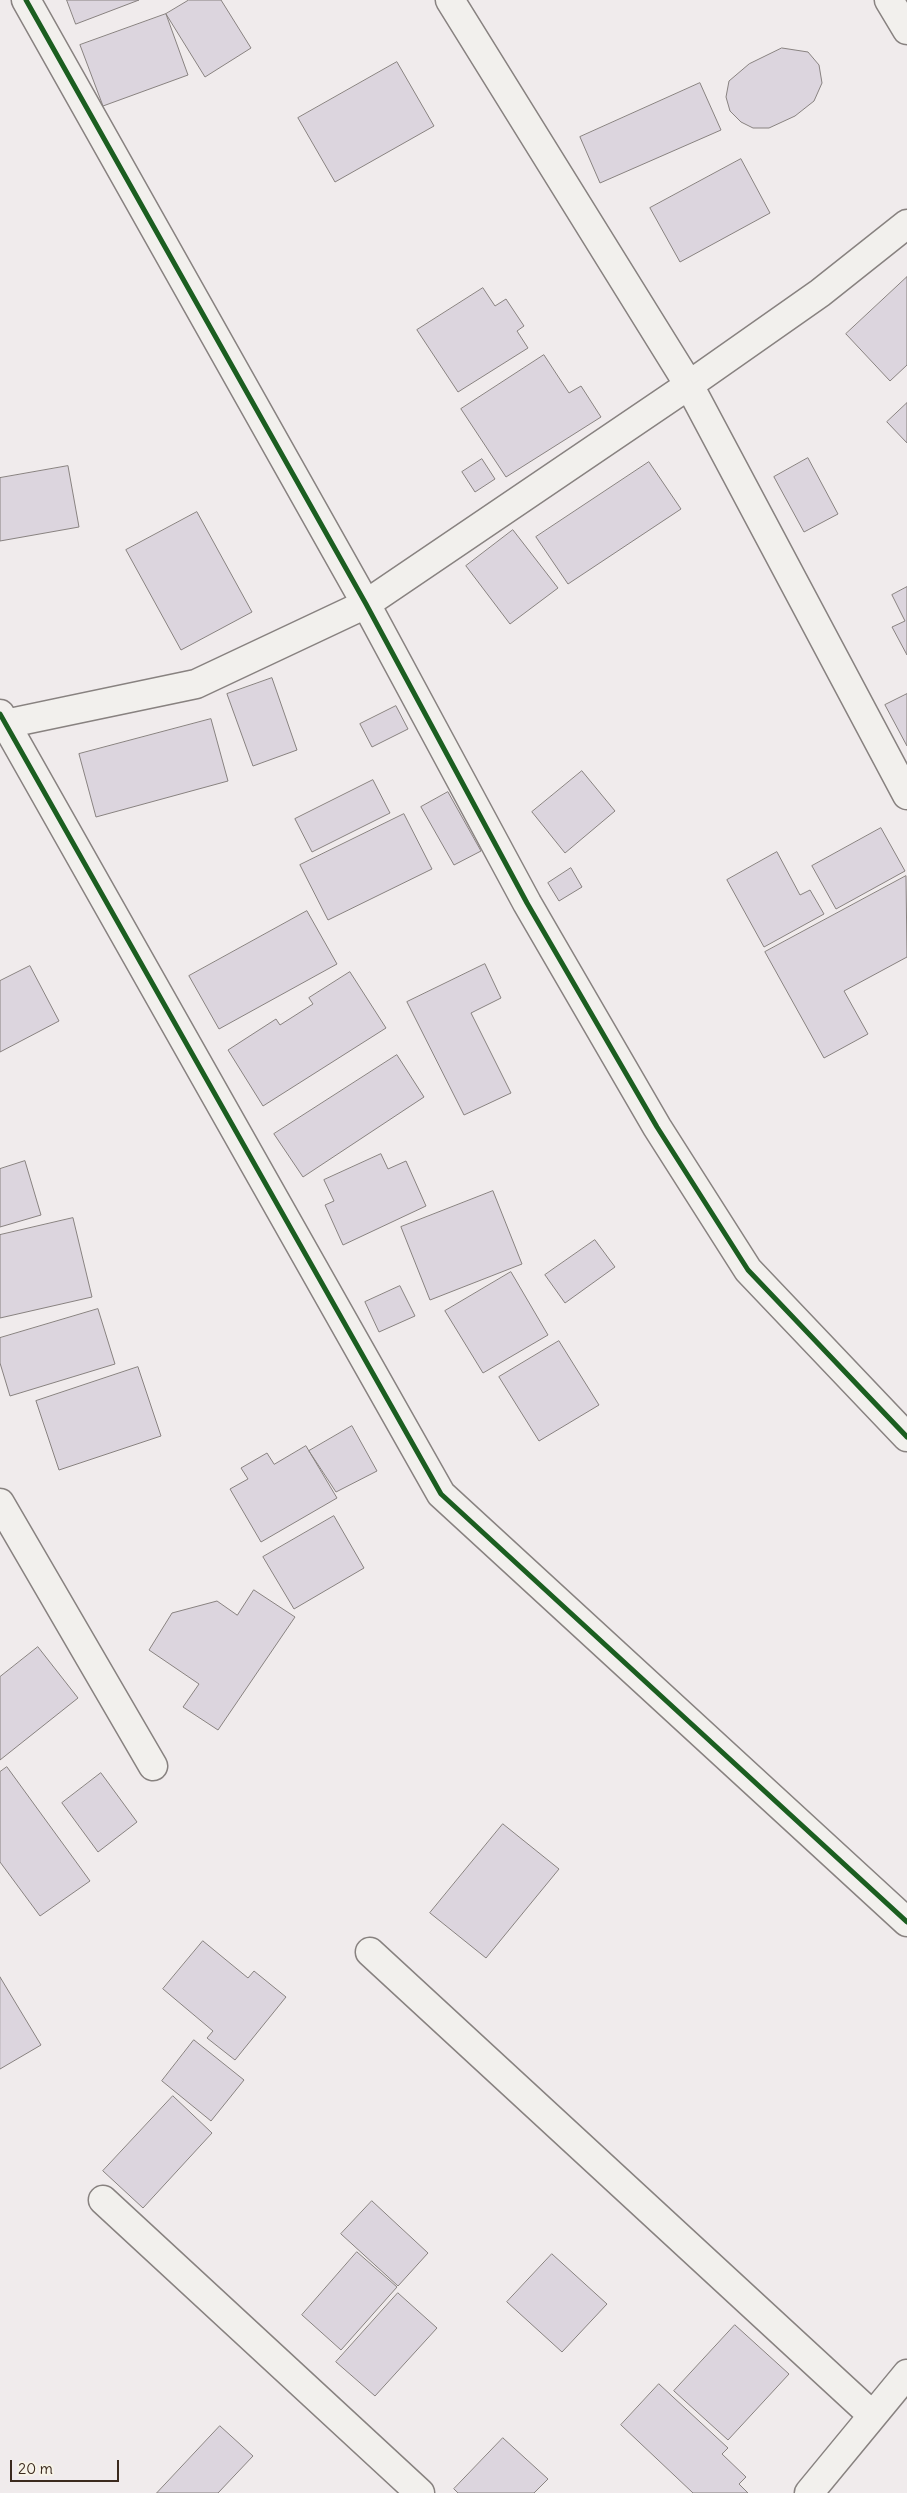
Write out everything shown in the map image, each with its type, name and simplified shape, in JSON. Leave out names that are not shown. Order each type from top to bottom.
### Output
[{"type":"street","points":[[26,0],[366,604],[527,903],[657,1127],[748,1270],[907,1437]]},
{"type":"street","points":[[450,0],[690,385],[907,795]]},
{"type":"street","points":[[889,0],[907,30]]},
{"type":"street","points":[[907,224],[820,293],[690,385],[366,604],[196,684],[2,721],[442,1494],[907,1922]]},
{"type":"street","points":[[0,1503],[153,1766]]},
{"type":"street","points":[[370,1952],[872,2415]]},
{"type":"street","points":[[103,2200],[420,2493]]},
{"type":"street","points":[[808,2493],[907,2374]]},
{"type":"building","points":[[67,0],[139,0],[76,24]]},
{"type":"building","points":[[189,0],[221,0],[251,48],[205,77],[166,14]]},
{"type":"building","points":[[166,14],[188,75],[103,106],[80,45]]},
{"type":"building","points":[[782,48],[808,52],[819,65],[822,83],[814,101],[795,116],[769,128],[753,128],[741,122],[730,111],[726,97],[729,81],[749,64]]},
{"type":"building","points":[[397,62],[434,126],[335,182],[298,118]]},
{"type":"building","points":[[700,83],[721,130],[600,183],[580,137]]},
{"type":"building","points":[[741,159],[770,213],[680,262],[650,208]]},
{"type":"building","points":[[907,277],[907,365],[890,381],[846,334]]},
{"type":"building","points":[[483,288],[495,306],[506,299],[524,326],[517,331],[528,348],[458,392],[417,330]]},
{"type":"building","points":[[544,355],[569,393],[581,386],[601,417],[506,477],[461,409]]},
{"type":"building","points":[[907,403],[907,443],[887,422]]},
{"type":"building","points":[[808,458],[838,514],[804,532],[774,477]]},
{"type":"building","points":[[482,459],[495,479],[475,492],[462,472]]},
{"type":"building","points":[[649,462],[681,509],[568,584],[536,537]]},
{"type":"building","points":[[68,466],[79,527],[0,541],[0,478]]},
{"type":"building","points":[[197,512],[252,612],[181,650],[126,550]]},
{"type":"building","points":[[513,530],[558,588],[510,624],[466,566]]},
{"type":"building","points":[[907,587],[907,655],[892,627],[905,621],[892,595]]},
{"type":"building","points":[[272,678],[297,750],[253,766],[227,694]]},
{"type":"building","points":[[907,694],[907,746],[885,705]]},
{"type":"building","points":[[396,706],[408,729],[372,747],[360,724]]},
{"type":"building","points":[[211,719],[228,781],[96,817],[79,754]]},
{"type":"building","points":[[582,771],[615,811],[565,853],[532,812]]},
{"type":"building","points":[[373,780],[390,813],[312,852],[295,819]]},
{"type":"building","points":[[448,792],[481,851],[454,865],[421,807]]},
{"type":"building","points":[[404,814],[432,869],[328,920],[300,865]]},
{"type":"building","points":[[881,828],[905,871],[836,909],[812,866]]},
{"type":"building","points":[[777,852],[800,895],[810,890],[824,914],[764,947],[727,880]]},
{"type":"building","points":[[571,868],[582,887],[559,901],[548,883]]},
{"type":"building","points":[[906,876],[907,957],[844,991],[868,1034],[824,1058],[765,952]]},
{"type":"building","points":[[307,911],[337,964],[219,1029],[189,976]]},
{"type":"building","points":[[485,964],[501,998],[471,1013],[511,1093],[464,1115],[407,1002]]},
{"type":"building","points":[[30,966],[59,1021],[0,1052],[0,981]]},
{"type":"building","points":[[350,972],[386,1028],[263,1106],[228,1050],[276,1019],[280,1025],[313,1004],[309,998]]},
{"type":"building","points":[[397,1055],[424,1097],[303,1177],[274,1134]]},
{"type":"building","points":[[381,1154],[388,1169],[406,1161],[426,1206],[343,1245],[325,1205],[334,1201],[324,1180]]},
{"type":"building","points":[[25,1161],[41,1215],[0,1227],[0,1169]]},
{"type":"building","points":[[493,1191],[522,1264],[430,1300],[401,1227]]},
{"type":"building","points":[[73,1218],[92,1297],[0,1318],[0,1235]]},
{"type":"building","points":[[595,1240],[615,1267],[565,1303],[545,1275]]},
{"type":"building","points":[[511,1272],[548,1335],[483,1373],[445,1311]]},
{"type":"building","points":[[400,1286],[415,1316],[379,1332],[365,1302]]},
{"type":"building","points":[[98,1309],[115,1364],[10,1396],[0,1363],[0,1338]]},
{"type":"building","points":[[559,1341],[599,1405],[539,1441],[499,1377]]},
{"type":"building","points":[[138,1367],[161,1436],[59,1470],[36,1401]]},
{"type":"building","points":[[352,1426],[377,1471],[336,1492],[309,1451]]},
{"type":"building","points":[[306,1446],[337,1498],[261,1542],[230,1489],[248,1479],[241,1468],[267,1453],[274,1464]]},
{"type":"building","points":[[334,1516],[364,1568],[294,1609],[263,1557]]},
{"type":"building","points":[[254,1590],[295,1617],[218,1730],[183,1707],[199,1684],[149,1650],[172,1613],[217,1601],[237,1615]]},
{"type":"building","points":[[38,1647],[78,1698],[0,1760],[0,1677]]},
{"type":"building","points":[[7,1767],[90,1881],[40,1916],[0,1862],[0,1772]]},
{"type":"building","points":[[101,1773],[137,1822],[98,1852],[62,1803]]},
{"type":"building","points":[[503,1824],[559,1869],[486,1958],[430,1913]]},
{"type":"building","points":[[203,1941],[248,1978],[254,1971],[286,1997],[235,2060],[207,2038],[213,2031],[163,1989]]},
{"type":"building","points":[[0,1977],[41,2045],[0,2069]]},
{"type":"building","points":[[194,2040],[244,2080],[211,2121],[162,2081]]},
{"type":"building","points":[[173,2096],[212,2133],[143,2208],[103,2171]]},
{"type":"building","points":[[372,2201],[428,2253],[398,2286],[341,2234]]},
{"type":"building","points":[[357,2252],[397,2287],[341,2350],[302,2315]]},
{"type":"building","points":[[552,2254],[607,2304],[562,2352],[507,2302]]},
{"type":"building","points":[[398,2293],[437,2328],[375,2396],[336,2362]]},
{"type":"building","points":[[735,2325],[789,2374],[728,2440],[674,2391]]},
{"type":"building","points":[[659,2384],[728,2448],[722,2454],[746,2477],[739,2484],[748,2493],[693,2493],[621,2425]]},
{"type":"building","points":[[220,2426],[253,2456],[218,2493],[157,2493]]},
{"type":"building","points":[[503,2438],[548,2479],[534,2493],[458,2493],[454,2489]]},
{"type":"cycle path","points":[[26,0],[366,604],[527,903],[657,1127],[748,1270],[907,1437]]},
{"type":"cycle path","points":[[0,714],[441,1494],[907,1922]]}]
